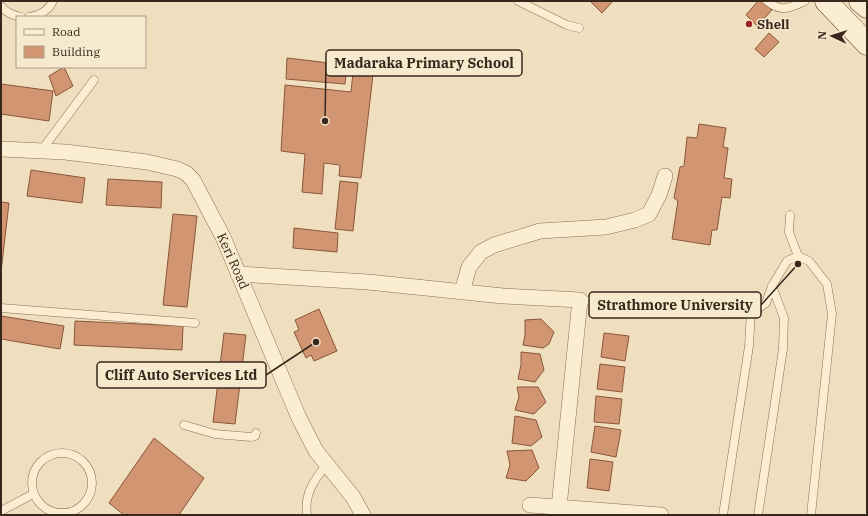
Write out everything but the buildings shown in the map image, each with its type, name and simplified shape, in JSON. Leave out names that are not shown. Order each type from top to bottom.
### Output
[{"type":"main road","points":[[826,1],[867,44]]},
{"type":"main road","points":[[860,1],[867,7]]},
{"type":"street","name":"Keri Road","points":[[1,150],[65,152],[147,162],[177,169],[186,173],[193,180],[223,237],[299,418],[316,451],[353,498],[363,515]]},
{"type":"street","points":[[462,292],[469,267],[481,252],[494,245],[540,231],[606,227],[635,220],[649,214],[659,195],[665,176]]},
{"type":"street","points":[[238,274],[368,282],[503,296],[580,300],[559,507]]},
{"type":"street","points":[[530,505],[660,515]]},
{"type":"lane","points":[[34,16],[44,12],[53,1]]},
{"type":"lane","points":[[518,1],[579,28]]},
{"type":"lane","points":[[767,1],[780,9],[805,1]]},
{"type":"lane","points":[[1,6],[4,10],[16,16]]},
{"type":"lane","points":[[40,151],[94,80]]},
{"type":"lane","points":[[790,215],[789,232],[798,256],[809,261],[827,284],[832,314],[811,515]]},
{"type":"lane","points":[[580,300],[726,314],[742,314],[766,303],[772,286],[787,261],[798,256]]},
{"type":"lane","points":[[758,515],[782,356],[784,326],[784,318],[772,286]]},
{"type":"lane","points":[[1,308],[195,323]]},
{"type":"lane","points":[[723,515],[749,346],[751,311]]},
{"type":"lane","points":[[184,425],[215,434],[251,438],[256,434]]},
{"type":"lane","points":[[66,452],[76,455],[84,462],[90,471],[92,481],[91,492],[86,501],[78,508],[68,512],[58,513],[48,510],[39,503],[34,494],[31,484],[33,474],[38,464],[45,457],[55,453],[66,452]]},
{"type":"lane","points":[[306,515],[307,498],[313,481],[326,464]]},
{"type":"lane","points":[[1,512],[34,494]]},
{"type":"place","name":"Shell","points":[[749,24]]},
{"type":"place","name":"Madaraka Primary School","points":[[325,121]]},
{"type":"place","name":"Strathmore University","points":[[798,264]]},
{"type":"place","name":"Cliff Auto Services Ltd","points":[[316,342]]}]
